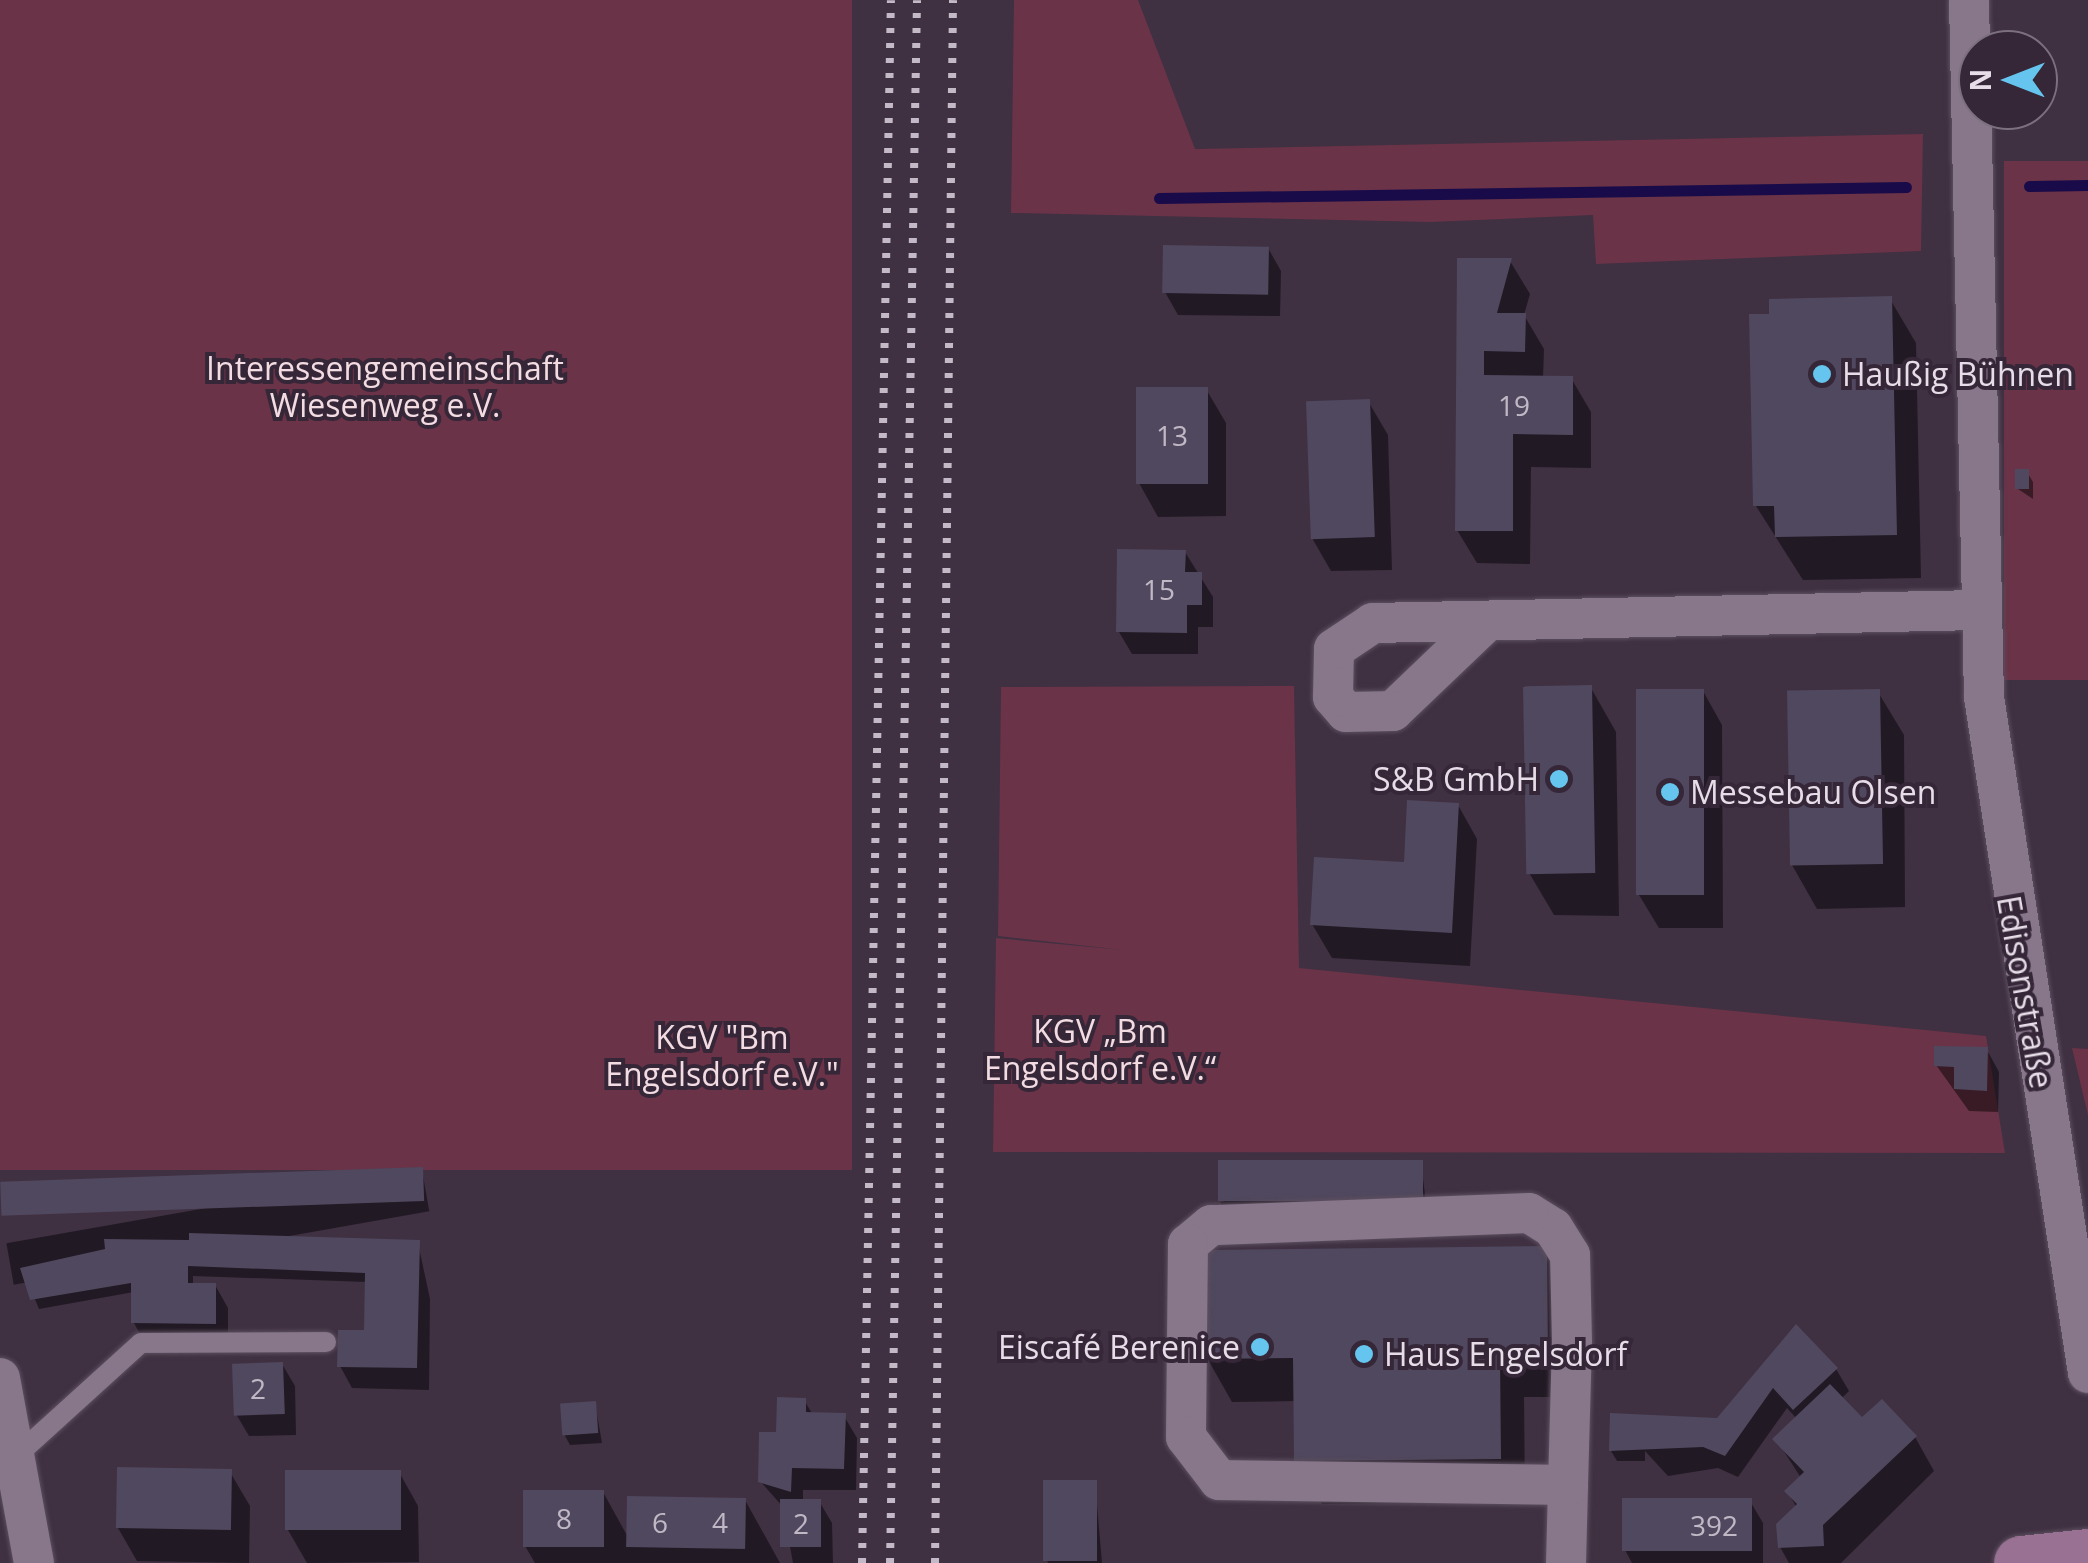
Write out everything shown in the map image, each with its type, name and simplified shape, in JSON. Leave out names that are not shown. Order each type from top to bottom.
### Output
[{"type":"street","name":"Edisonstraße","points":[[1969,0],[1980,610],[2005,875],[2088,1373]]},
{"type":"street","points":[[1486,622],[1980,610]]},
{"type":"street","points":[[1566,1563],[1568,1485],[1570,1255],[1553,1228],[1529,1213],[1231,1224],[1212,1226],[1188,1244],[1186,1437],[1219,1480],[1568,1485]]},
{"type":"street","points":[[0,1378],[34,1563]]},
{"type":"street","points":[[2021,1563],[2088,1556]]},
{"type":"lane","points":[[14,1458],[141,1343],[326,1342]]},
{"type":"green space","name":"Interessengemeinschaft Wiesenweg e.V.","points":[[0,0],[852,0],[852,1170],[0,1170]]},
{"type":"green space","points":[[1014,0],[1138,0],[1195,149],[1923,134],[1921,251],[1596,264],[1593,215],[1430,222],[1011,213]]},
{"type":"green space","points":[[2004,161],[2088,161],[2088,680],[2004,680]]},
{"type":"green space","name":"KGV „Bm Engelsdorf e.V.“","points":[[1294,686],[1299,968],[1986,1036],[2005,1153],[993,1152],[996,938],[1123,950],[998,936],[1001,687]]},
{"type":"green space","points":[[2072,1048],[2088,1049],[2088,1115]]},
{"type":"building","points":[[1163,245],[1269,247],[1268,295],[1162,293]]},
{"type":"building","points":[[1457,258],[1512,258],[1497,313],[1526,313],[1525,352],[1484,351],[1484,375],[1573,376],[1573,435],[1513,434],[1513,531],[1455,531]]},
{"type":"building","name":"Haußig Bühnen","points":[[1892,296],[1897,535],[1775,537],[1774,506],[1753,506],[1749,314],[1769,314],[1769,299]]},
{"type":"building","points":[[1136,387],[1208,387],[1208,484],[1136,484]]},
{"type":"building","points":[[1370,399],[1375,537],[1311,539],[1306,401]]},
{"type":"building","points":[[2015,469],[2029,469],[2029,489],[2015,489]]},
{"type":"building","points":[[1117,549],[1186,550],[1185,572],[1202,572],[1202,605],[1187,605],[1187,633],[1116,632]]},
{"type":"building","name":"S&B GmbH","points":[[1592,685],[1595,873],[1526,874],[1523,686]]},
{"type":"building","name":"Messebau Olsen","points":[[1636,689],[1704,689],[1704,895],[1636,895]]},
{"type":"building","points":[[1880,689],[1883,864],[1790,866],[1787,691]]},
{"type":"building","points":[[1407,800],[1459,803],[1452,933],[1310,925],[1314,857],[1404,862]]},
{"type":"building","points":[[1934,1046],[1988,1047],[1987,1091],[1954,1089],[1954,1067],[1934,1066]]},
{"type":"building","points":[[1218,1160],[1423,1160],[1423,1201],[1218,1201]]},
{"type":"building","points":[[423,1167],[424,1201],[1,1216],[0,1182]]},
{"type":"building","points":[[189,1233],[420,1240],[417,1368],[337,1367],[338,1330],[364,1330],[365,1273],[188,1266],[188,1283],[216,1283],[216,1324],[131,1323],[131,1283],[30,1300],[20,1268],[105,1249],[104,1239],[189,1240]]},
{"type":"building","name":"Haus Engelsdorf","points":[[1547,1246],[1548,1353],[1500,1354],[1501,1459],[1294,1461],[1293,1358],[1204,1359],[1203,1250]]},
{"type":"building","points":[[1796,1324],[1838,1368],[1793,1410],[1773,1388],[1725,1456],[1703,1447],[1609,1451],[1610,1413],[1717,1418]]},
{"type":"building","points":[[283,1362],[285,1414],[234,1416],[232,1364]]},
{"type":"building","points":[[1830,1384],[1862,1417],[1882,1399],[1917,1436],[1823,1525],[1824,1546],[1778,1548],[1776,1524],[1797,1504],[1784,1491],[1804,1472],[1772,1439]]},
{"type":"building","points":[[777,1397],[806,1398],[806,1412],[846,1413],[844,1469],[792,1468],[791,1492],[758,1482],[759,1432],[776,1432]]},
{"type":"building","points":[[596,1401],[598,1433],[562,1435],[560,1404]]},
{"type":"building","points":[[117,1467],[232,1469],[231,1530],[116,1528]]},
{"type":"building","points":[[285,1470],[401,1470],[401,1530],[285,1530]]},
{"type":"building","points":[[1043,1480],[1097,1480],[1097,1561],[1043,1561]]},
{"type":"building","points":[[523,1490],[604,1490],[604,1547],[523,1547]]},
{"type":"building","points":[[627,1496],[746,1498],[745,1549],[626,1547]]},
{"type":"building","points":[[1622,1498],[1752,1498],[1752,1551],[1622,1551]]},
{"type":"building","points":[[780,1499],[821,1499],[821,1547],[780,1547]]},
{"type":"waterway","points":[[2029,186],[2088,185]]},
{"type":"waterway","points":[[1159,198],[1906,187]]},
{"type":"railway","points":[[862,1563],[891,0]]},
{"type":"railway","points":[[890,1563],[917,0]]},
{"type":"railway","points":[[935,1563],[953,0]]},
{"type":"place","name":"Haußig Bühnen","points":[[1822,374]]},
{"type":"place","name":"S&B GmbH","points":[[1559,779]]},
{"type":"place","name":"Messebau Olsen","points":[[1670,792]]},
{"type":"place","name":"Eiscafé Berenice","points":[[1260,1347]]},
{"type":"place","name":"Haus Engelsdorf","points":[[1364,1354]]},
{"type":"park label","name":"KGV \"Bm Engelsdorf e.V.\"","points":[[722,1056]]}]
